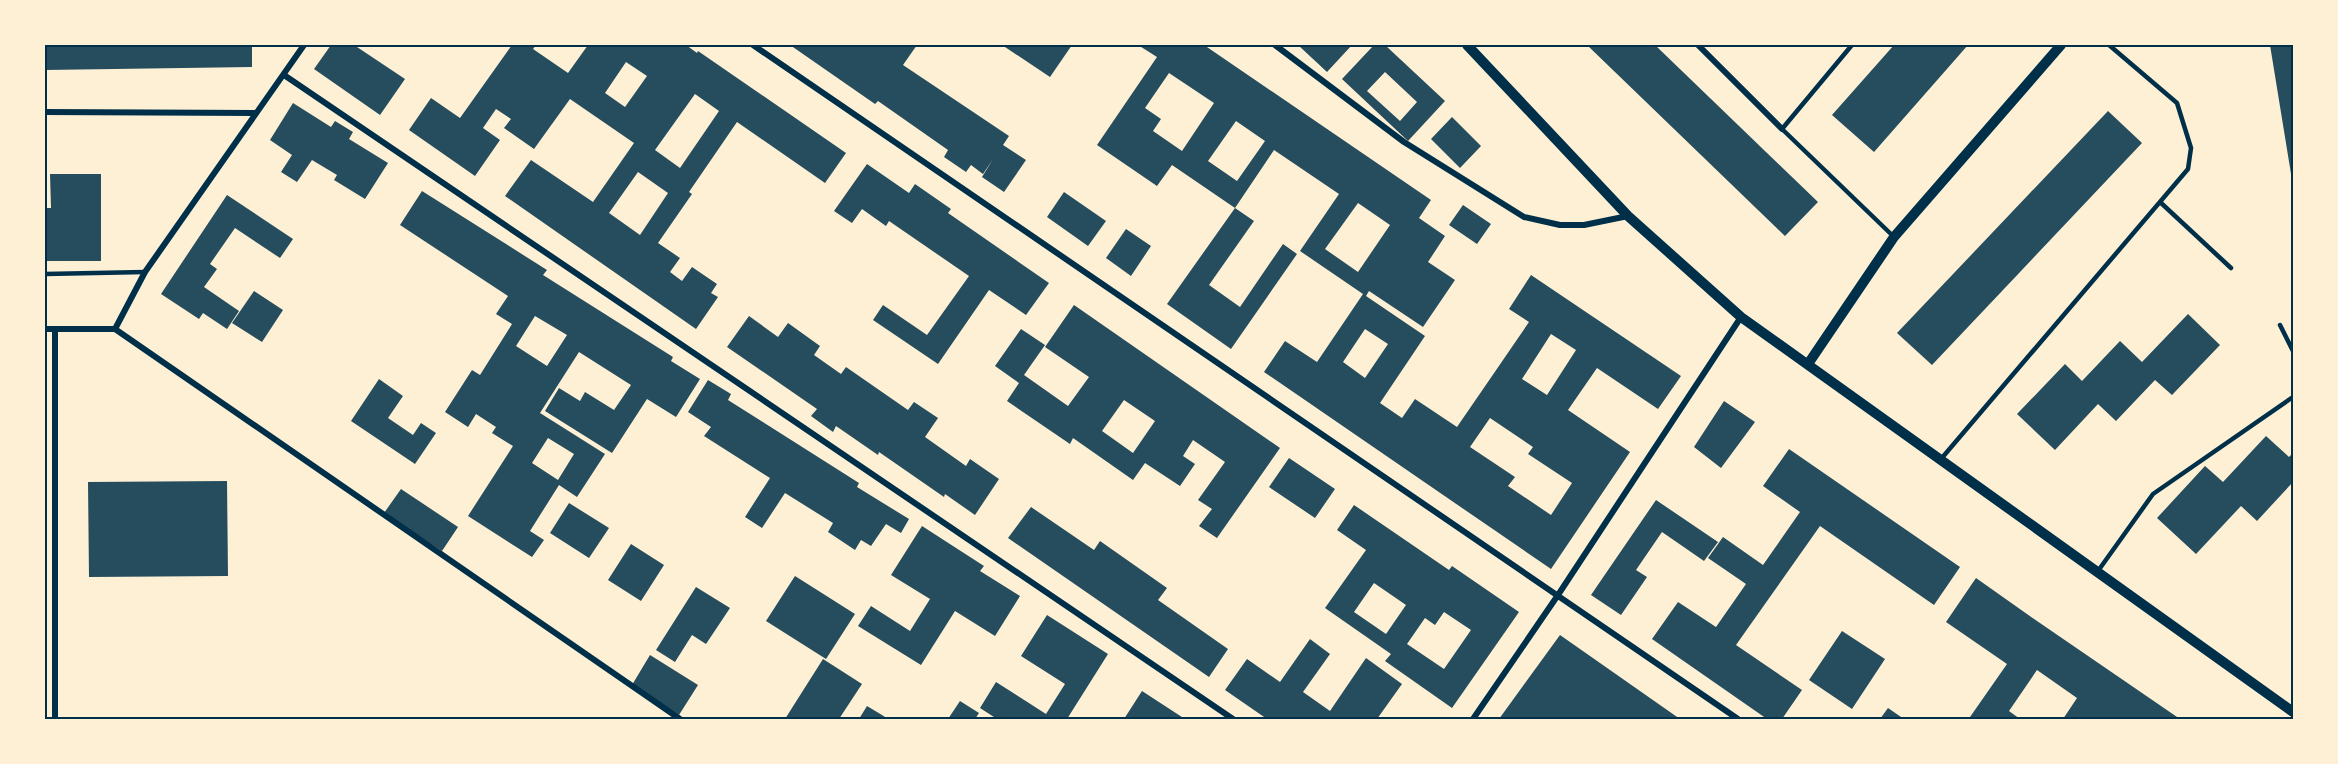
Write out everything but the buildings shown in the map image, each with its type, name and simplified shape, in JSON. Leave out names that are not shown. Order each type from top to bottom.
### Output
[{"type":"street","points":[[115,329],[145,272],[304,45]]},
{"type":"street","points":[[753,45],[1738,719]]},
{"type":"street","points":[[1275,45],[1404,142],[1524,217],[1560,225],[1584,225],[1628,216]]},
{"type":"street","points":[[1467,45],[1628,216],[1742,317],[2293,712]]},
{"type":"street","points":[[1698,45],[1782,129]]},
{"type":"street","points":[[1808,364],[1894,237],[2061,45]]},
{"type":"street","points":[[284,75],[1233,719]]},
{"type":"street","points":[[45,112],[255,113]]},
{"type":"street","points":[[1473,719],[1742,317]]},
{"type":"street","points":[[45,329],[115,329],[680,719]]},
{"type":"street","points":[[55,329],[55,719]]},
{"type":"lane","points":[[1852,45],[1782,129],[1894,237]]},
{"type":"lane","points":[[1941,459],[2188,169],[2191,148],[2177,103],[2109,45]]},
{"type":"lane","points":[[2160,202],[2231,268]]},
{"type":"lane","points":[[45,274],[145,272]]},
{"type":"lane","points":[[2280,325],[2293,351]]},
{"type":"lane","points":[[2098,571],[2153,494],[2293,397]]}]
